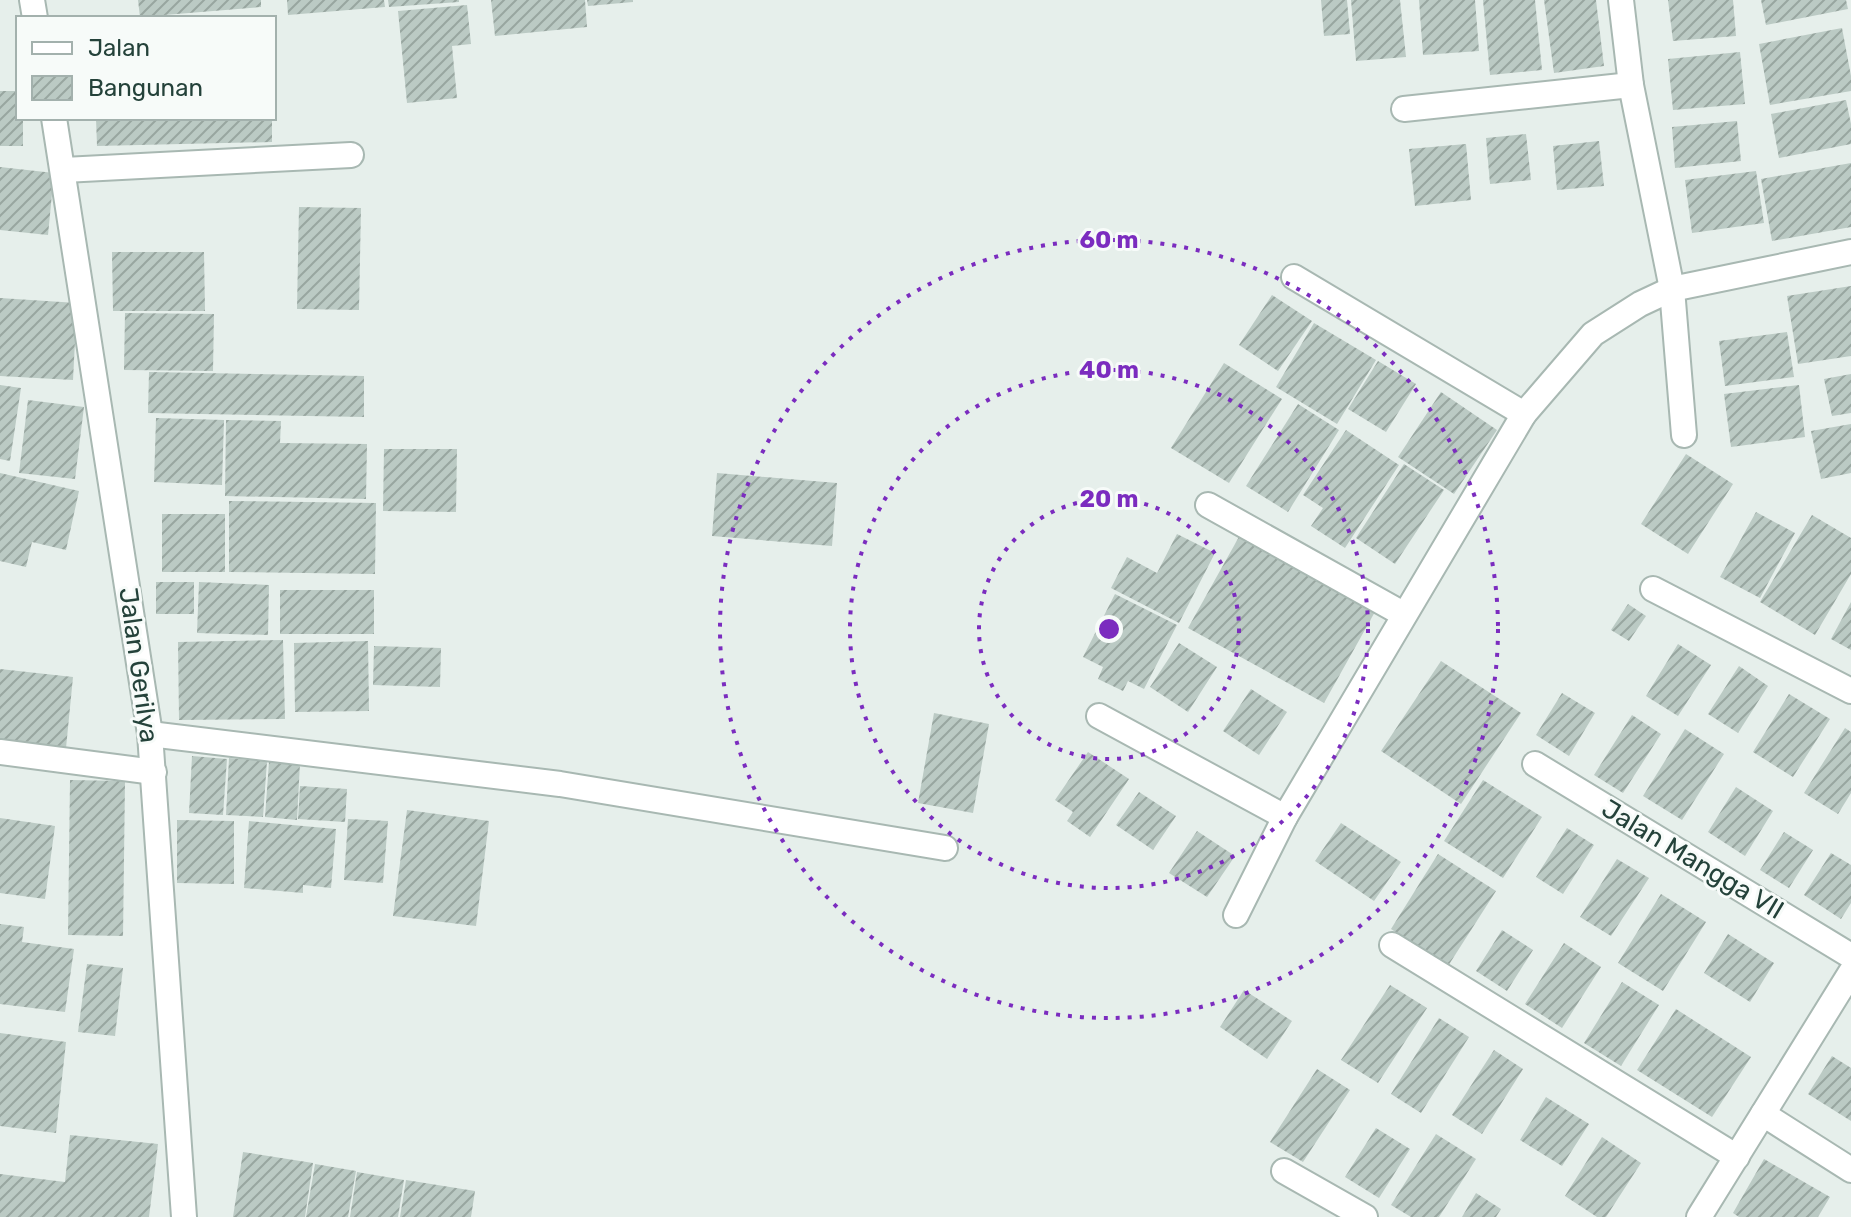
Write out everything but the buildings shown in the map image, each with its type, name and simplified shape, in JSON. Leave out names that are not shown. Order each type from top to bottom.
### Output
[{"type":"street","points":[[1621,0],[1631,85],[1672,289],[1684,435]]},
{"type":"street","points":[[1404,109],[1631,85]]},
{"type":"street","name":"Jalan Gerilya","points":[[54,120],[150,734],[184,1217]]},
{"type":"street","points":[[64,170],[351,155]]},
{"type":"street","points":[[1236,915],[1285,817],[1524,414],[1593,334],[1640,304],[1672,289],[1851,252]]},
{"type":"street","points":[[1294,277],[1524,414]]},
{"type":"street","points":[[1208,505],[1403,614]]},
{"type":"street","points":[[1653,589],[1851,691]]},
{"type":"street","points":[[1099,716],[1285,817]]},
{"type":"street","points":[[150,734],[560,784],[945,848]]},
{"type":"street","points":[[0,752],[154,772]]},
{"type":"street","name":"Jalan Mangga VII","points":[[1535,764],[1851,956]]},
{"type":"street","points":[[1392,945],[1737,1157]]},
{"type":"street","points":[[1699,1217],[1851,972]]},
{"type":"street","points":[[1763,1114],[1851,1170]]},
{"type":"street","points":[[1284,1171],[1365,1217]]}]
